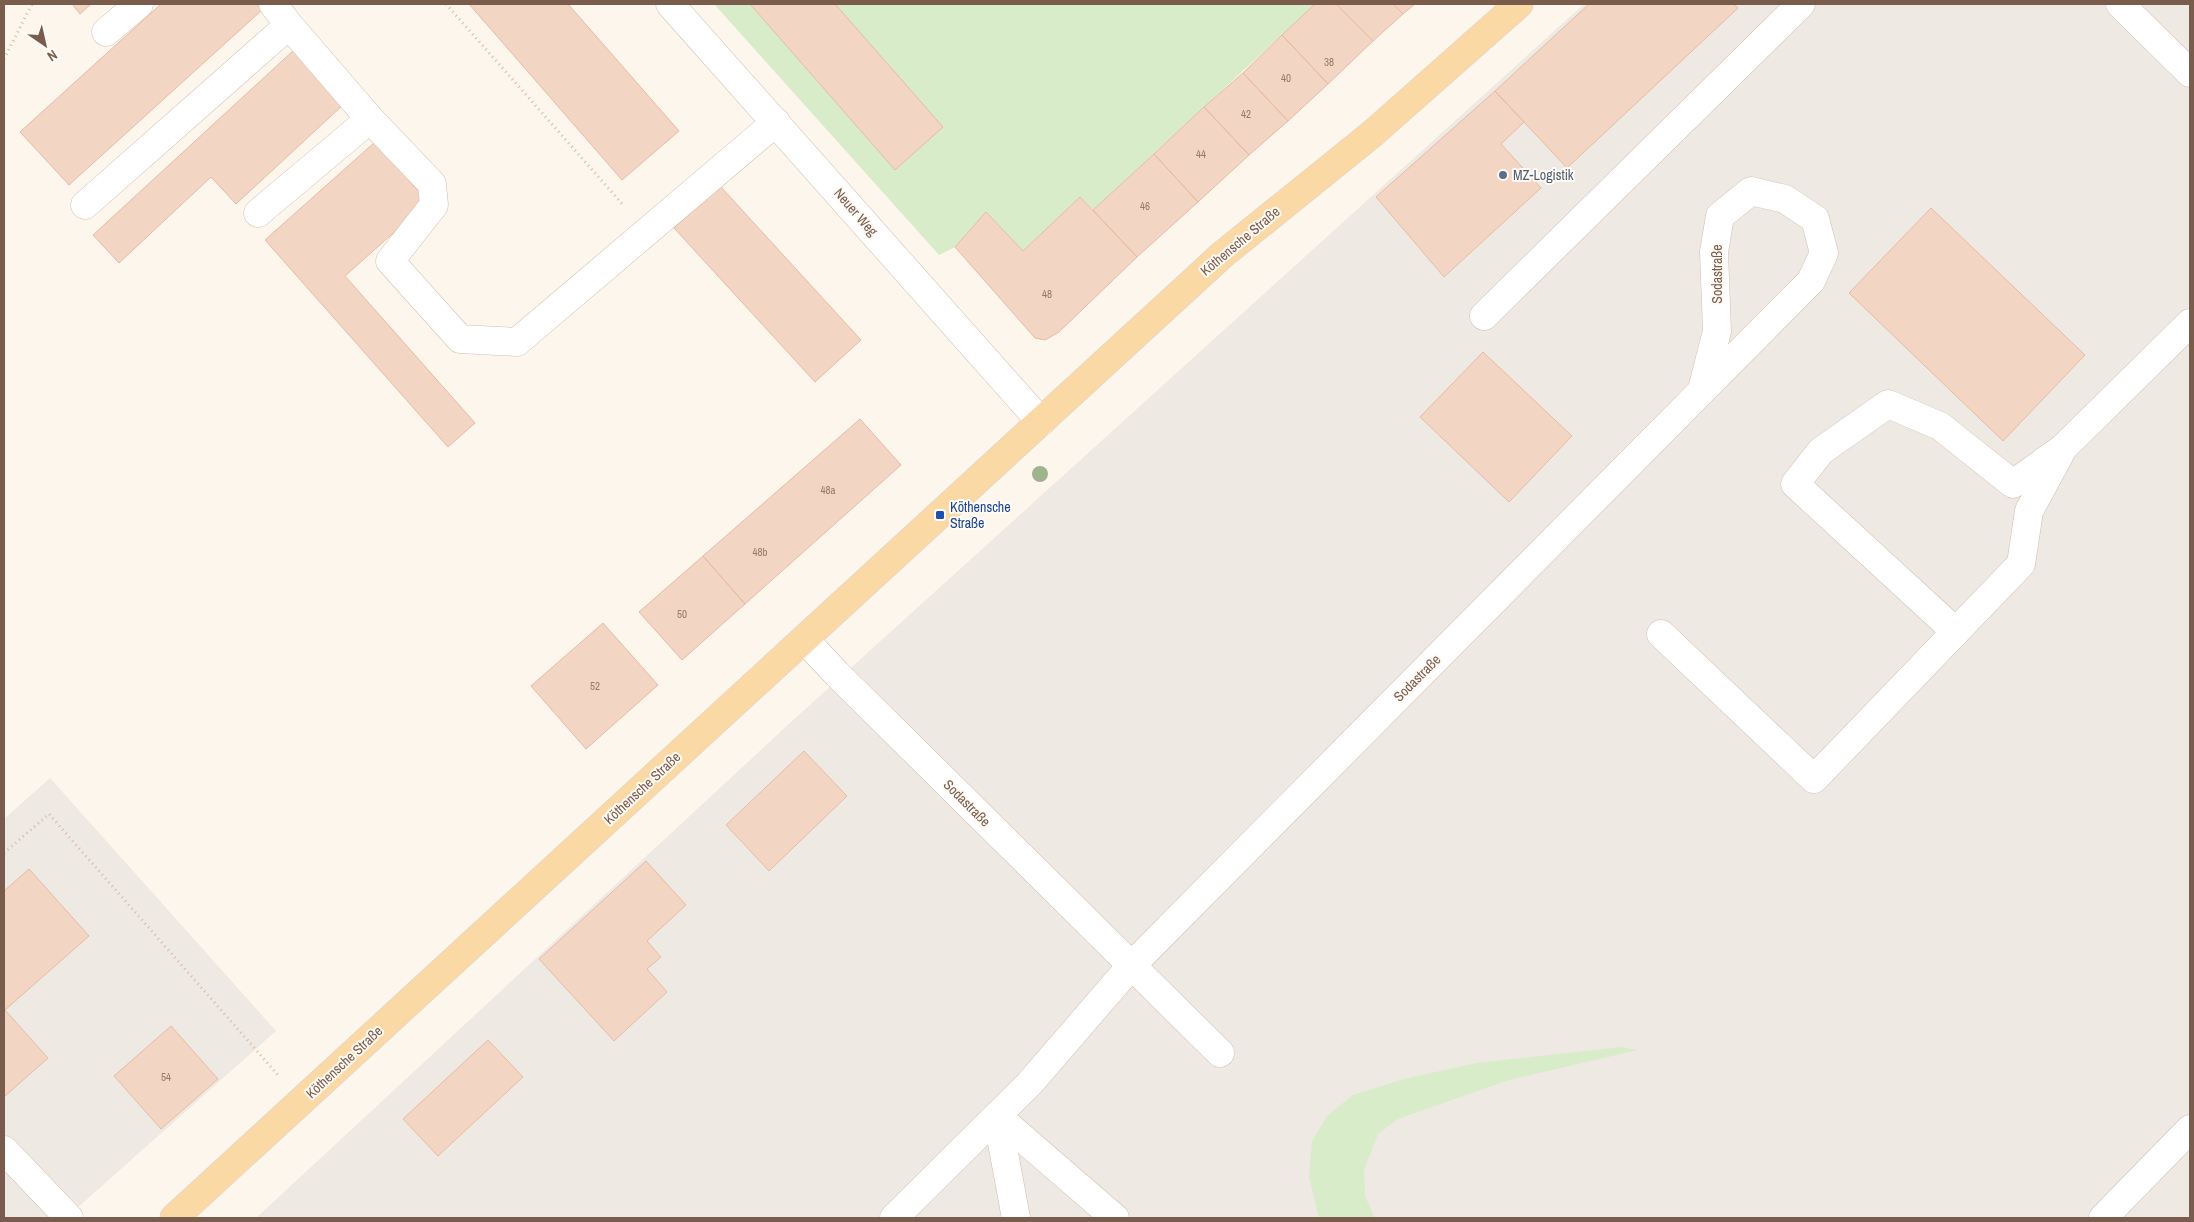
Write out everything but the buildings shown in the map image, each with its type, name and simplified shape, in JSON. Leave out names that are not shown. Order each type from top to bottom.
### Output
[{"type":"main road","name":"Köthensche Straße","points":[[174,1218],[1222,255],[1372,134],[1519,4]]},
{"type":"street","points":[[106,32],[139,4]]},
{"type":"street","name":"Neuer Weg","points":[[670,4],[1041,422]]},
{"type":"street","points":[[1484,316],[1801,4]]},
{"type":"street","points":[[2120,4],[2190,73]]},
{"type":"street","points":[[85,205],[281,14],[370,119],[432,184],[434,205],[390,261],[460,339],[517,342],[776,122]]},
{"type":"street","points":[[258,213],[370,119]]},
{"type":"street","name":"Sodastraße","points":[[894,1218],[1030,1082],[1131,966],[1811,281],[1824,253],[1815,219],[1785,199],[1751,191],[1720,216],[1714,252],[1717,331],[1702,390]]},
{"type":"street","points":[[1956,632],[1795,484],[1822,451],[1888,404],[1940,426],[2014,484],[2064,448],[2190,323]]},
{"type":"street","points":[[1661,634],[1814,779],[2021,564],[2029,511],[2064,448]]},
{"type":"street","name":"Sodastraße","points":[[804,639],[1220,1054]]},
{"type":"street","points":[[997,1116],[1016,1218]]},
{"type":"street","points":[[997,1116],[1115,1218]]},
{"type":"street","points":[[2103,1218],[2190,1129]]},
{"type":"street","points":[[4,1150],[69,1218]]},
{"type":"path","points":[[4,60],[32,4]]},
{"type":"path","points":[[446,4],[646,232]]},
{"type":"path","points":[[4,853],[49,814],[301,1101]]},
{"type":"shaded area","points":[[1584,4],[2190,4],[2190,1218],[256,1218],[791,722]]},
{"type":"shaded area","points":[[50,778],[276,1031],[66,1218],[4,1218],[4,819]]},
{"type":"green space","points":[[714,4],[1315,4],[1093,210],[1080,197],[1023,251],[986,212],[955,247],[939,255]]},
{"type":"green space","points":[[1621,1047],[1638,1050],[1509,1080],[1398,1119],[1378,1134],[1364,1170],[1365,1196],[1375,1218],[1319,1218],[1309,1177],[1312,1141],[1327,1116],[1353,1095],[1404,1079],[1476,1063]]},
{"type":"place","name":"MZ-Logistik","points":[[1503,175]]},
{"type":"place","name":"Köthensche Straße","points":[[940,515]]}]
